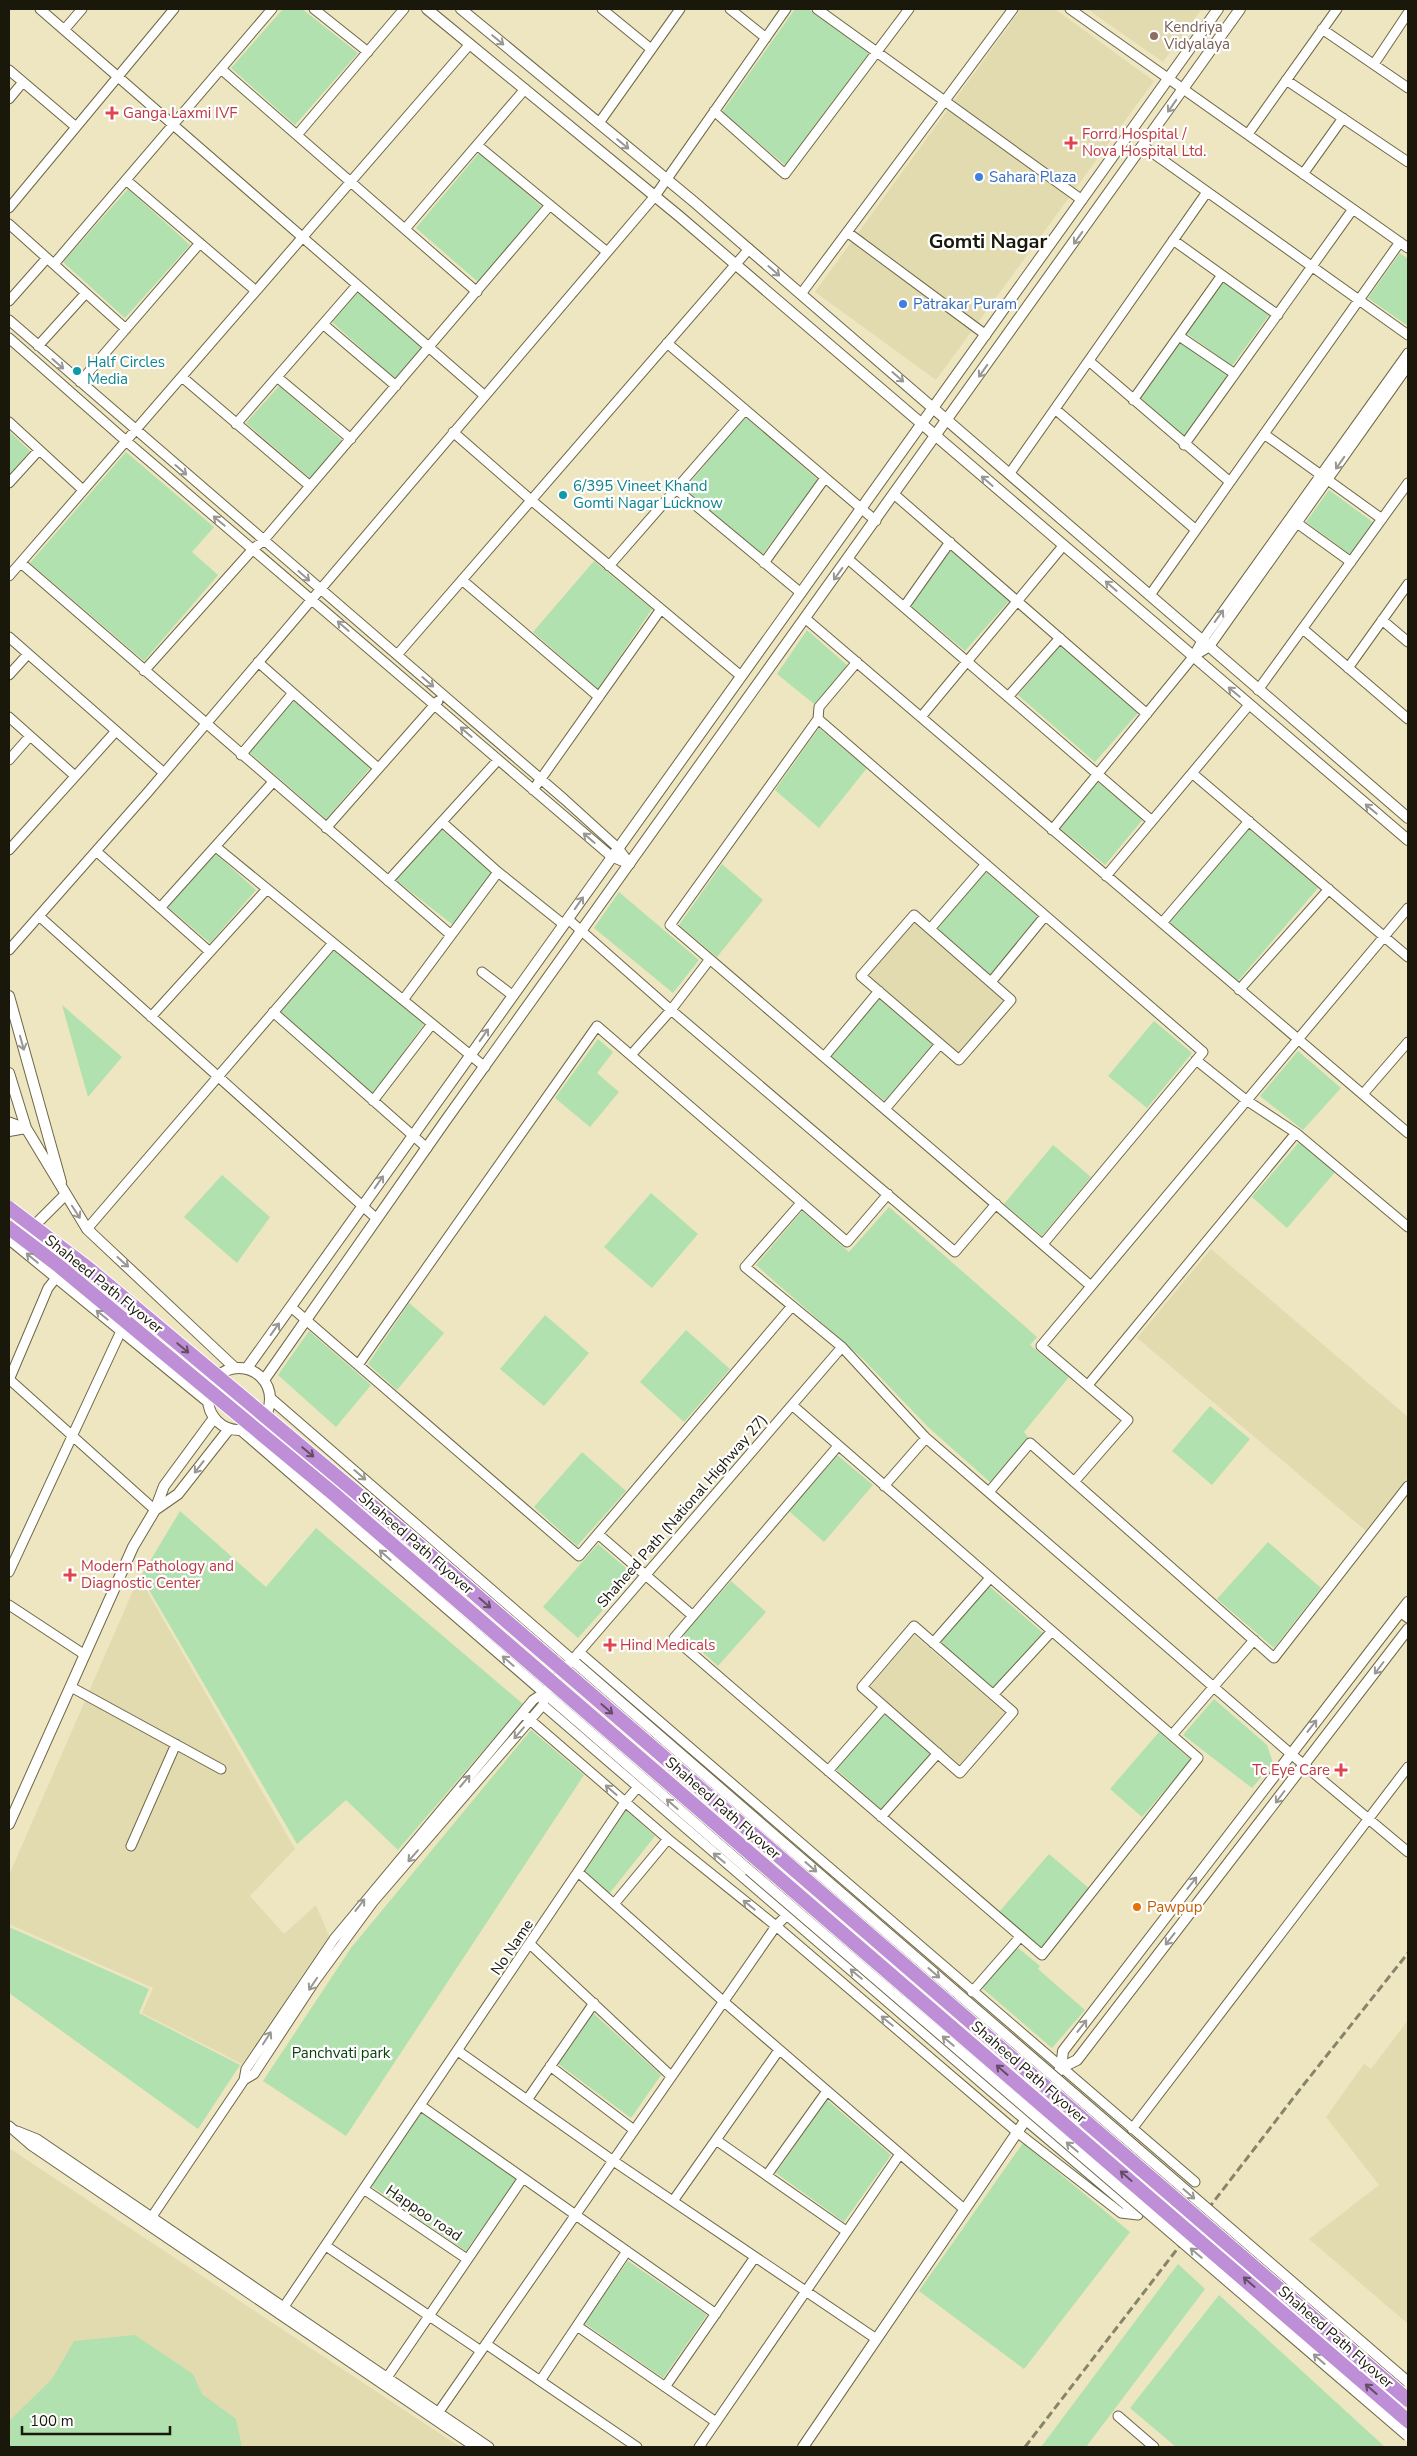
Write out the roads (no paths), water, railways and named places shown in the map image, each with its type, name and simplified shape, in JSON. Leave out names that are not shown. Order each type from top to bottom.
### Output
[{"type":"highway","name":"Shaheed Path Flyover","points":[[9,1208],[88,1268],[408,1536],[1408,2400]]},
{"type":"highway","name":"Shaheed Path Flyover","points":[[9,1228],[59,1266],[342,1501],[1408,2421]]},
{"type":"street","points":[[40,9],[303,236],[484,396]]},
{"type":"street","points":[[64,30],[82,9]]},
{"type":"street","points":[[9,208],[174,9]]},
{"type":"street","points":[[54,264],[272,9]]},
{"type":"street","points":[[314,9],[368,52]]},
{"type":"street","points":[[297,135],[404,9]]},
{"type":"street","points":[[427,9],[736,264],[1408,840]]},
{"type":"street","points":[[461,9],[666,178],[802,294],[1408,818]]},
{"type":"street","points":[[602,9],[651,49]]},
{"type":"street","points":[[599,123],[680,9]]},
{"type":"street","points":[[730,9],[766,38]]},
{"type":"street","points":[[9,950],[206,724],[655,196],[786,9]]},
{"type":"street","points":[[817,9],[1082,200]]},
{"type":"street","points":[[714,111],[785,174],[908,9]]},
{"type":"street","points":[[802,294],[1013,9]]},
{"type":"street","points":[[1070,9],[1408,248]]},
{"type":"street","points":[[246,1368],[1218,9]]},
{"type":"street","points":[[264,1380],[484,1067],[895,495],[1240,9]]},
{"type":"street","points":[[1248,134],[1337,9]]},
{"type":"street","points":[[1374,64],[1408,13]]},
{"type":"street","points":[[1322,29],[1408,88]]},
{"type":"street","points":[[9,576],[470,44]]},
{"type":"street","points":[[221,69],[477,292]]},
{"type":"street","points":[[9,70],[76,127]]},
{"type":"street","points":[[1286,80],[1408,162]]},
{"type":"street","points":[[9,99],[23,82]]},
{"type":"street","points":[[405,229],[525,89]]},
{"type":"street","points":[[1303,174],[1343,118]]},
{"type":"street","points":[[477,145],[607,252]]},
{"type":"street","points":[[1143,146],[1408,335]]},
{"type":"street","points":[[126,180],[256,291]]},
{"type":"street","points":[[1010,473],[1207,192]]},
{"type":"street","points":[[144,671],[252,550],[263,541],[550,205]]},
{"type":"street","points":[[1184,445],[1354,209]]},
{"type":"street","points":[[9,224],[126,329]]},
{"type":"street","points":[[847,232],[986,335]]},
{"type":"street","points":[[1173,240],[1278,315]]},
{"type":"street","points":[[1150,595],[1400,242]]},
{"type":"street","points":[[80,382],[200,243]]},
{"type":"street","points":[[397,655],[749,249]]},
{"type":"street","points":[[9,301],[47,258]]},
{"type":"street","points":[[1133,400],[1222,275]]},
{"type":"street","points":[[236,424],[358,284]]},
{"type":"street","points":[[38,346],[86,293]]},
{"type":"street","points":[[9,320],[135,431],[541,778],[618,848],[630,864]]},
{"type":"street","points":[[323,324],[396,386]]},
{"type":"street","points":[[1179,336],[1235,374]]},
{"type":"street","points":[[9,338],[252,550],[612,857],[630,864]]},
{"type":"street","points":[[667,343],[876,521]]},
{"type":"street","points":[[1052,830],[1193,657],[1206,644],[1297,523],[1324,478],[1408,353]]},
{"type":"street","points":[[1089,361],[1184,445],[1230,482]]},
{"type":"street","points":[[1206,644],[1324,478],[1408,366]]},
{"type":"street","points":[[182,377],[310,486]]},
{"type":"street","points":[[277,377],[351,439]]},
{"type":"street","points":[[1055,409],[1196,530]]},
{"type":"street","points":[[609,566],[745,410]]},
{"type":"street","points":[[9,422],[83,490]]},
{"type":"street","points":[[453,432],[609,566],[742,676]]},
{"type":"street","points":[[1264,434],[1382,519]]},
{"type":"street","points":[[9,483],[39,450]]},
{"type":"street","points":[[764,563],[825,478]]},
{"type":"street","points":[[1258,690],[1382,519],[1407,488]]},
{"type":"street","points":[[676,489],[800,593]]},
{"type":"street","points":[[895,495],[1147,714]]},
{"type":"street","points":[[1297,523],[1351,562]]},
{"type":"street","points":[[904,607],[950,542]]},
{"type":"street","points":[[921,718],[1063,546]]},
{"type":"street","points":[[848,559],[1152,821]]},
{"type":"street","points":[[21,562],[144,671],[451,935]]},
{"type":"street","points":[[462,580],[599,697]]},
{"type":"street","points":[[1348,668],[1408,584]]},
{"type":"street","points":[[533,790],[661,609]]},
{"type":"street","points":[[806,619],[1408,1133]]},
{"type":"street","points":[[1382,620],[1408,642]]},
{"type":"street","points":[[1303,629],[1408,719]]},
{"type":"street","points":[[9,637],[164,773]]},
{"type":"street","points":[[1008,697],[1060,638]]},
{"type":"street","points":[[9,675],[28,654]]},
{"type":"street","points":[[258,662],[378,768]]},
{"type":"street","points":[[857,662],[819,707],[818,719],[670,925],[1091,1286]]},
{"type":"street","points":[[241,755],[293,693]]},
{"type":"street","points":[[326,828],[443,695]]},
{"type":"street","points":[[1106,876],[1249,705]]},
{"type":"street","points":[[9,717],[76,776]]},
{"type":"street","points":[[818,719],[1202,1052],[1043,1244]]},
{"type":"street","points":[[9,850],[116,731]]},
{"type":"street","points":[[9,760],[30,736]]},
{"type":"street","points":[[388,881],[498,760]]},
{"type":"street","points":[[1192,773],[1408,957]]},
{"type":"street","points":[[160,908],[273,782]]},
{"type":"street","points":[[1162,923],[1249,821]]},
{"type":"street","points":[[442,822],[498,872],[566,922],[583,930],[670,1010],[955,1252],[996,1204]]},
{"type":"street","points":[[216,847],[484,1067]]},
{"type":"street","points":[[96,851],[210,952]]},
{"type":"street","points":[[930,929],[986,864]]},
{"type":"street","points":[[403,1000],[498,872]]},
{"type":"street","points":[[151,1017],[267,889]]},
{"type":"street","points":[[1239,990],[1328,889]]},
{"type":"street","points":[[1074,1482],[1128,1420],[1042,1346],[1297,1038],[1408,908]]},
{"type":"street","points":[[914,915],[930,929],[1011,1000],[959,1060],[861,976],[914,915]]},
{"type":"street","points":[[39,916],[377,1219]]},
{"type":"street","points":[[991,982],[1046,916]]},
{"type":"street","points":[[87,1229],[333,943]]},
{"type":"street","points":[[631,1055],[670,1010],[710,959]]},
{"type":"street","points":[[482,972],[512,994]]},
{"type":"street","points":[[824,1057],[879,991]]},
{"type":"street","points":[[9,996],[65,1195]]},
{"type":"street","points":[[273,1012],[427,1148]]},
{"type":"street","points":[[373,1101],[432,1024]]},
{"type":"street","points":[[358,1365],[597,1026],[846,1242],[888,1194]]},
{"type":"street","points":[[1363,1094],[1408,1042]]},
{"type":"street","points":[[885,1109],[940,1044]]},
{"type":"street","points":[[1196,1060],[1246,1100],[1296,1133],[1408,1227]]},
{"type":"street","points":[[9,1073],[26,1128],[87,1229],[235,1368]]},
{"type":"street","points":[[9,1122],[26,1128]]},
{"type":"street","points":[[9,1131],[26,1128]]},
{"type":"street","points":[[1088,1386],[1296,1133]]},
{"type":"street","points":[[65,1195],[12,1242],[208,1401]]},
{"type":"street","points":[[801,1203],[745,1267],[842,1347],[926,1438],[1291,1754],[1408,1852]]},
{"type":"street","points":[[56,1278],[48,1288],[9,1380],[155,1510]]},
{"type":"street","points":[[290,1307],[579,1556],[792,1306]]},
{"type":"street","points":[[9,1572],[121,1331]]},
{"type":"street","name":"Shaheed Path (National Highway 27)","points":[[244,2080],[246,2069],[334,1939],[533,1700],[544,1693],[842,1347]]},
{"type":"street","points":[[270,1398],[265,1416],[258,1424],[241,1430],[228,1429],[214,1418],[208,1401],[211,1385],[214,1379],[222,1372],[235,1368],[246,1368],[258,1374],[264,1380],[270,1398],[1195,2182]]},
{"type":"street","points":[[792,1404],[1198,1758],[1042,1955],[674,1638],[838,1446]]},
{"type":"street","points":[[9,1824],[133,1547],[155,1510],[164,1486],[214,1418]]},
{"type":"street","points":[[155,1510],[178,1494],[228,1429]]},
{"type":"street","points":[[241,1430],[748,1870],[1408,2436]]},
{"type":"street","points":[[884,1486],[926,1438]]},
{"type":"street","points":[[989,1492],[1030,1444],[1274,1658],[1408,1486]]},
{"type":"street","points":[[598,1534],[693,1616]]},
{"type":"street","points":[[933,1643],[990,1578]]},
{"type":"street","points":[[803,2447],[875,2338],[1061,2068],[1063,2050],[1291,1754],[1404,1615],[1408,1602]]},
{"type":"street","points":[[9,1605],[86,1655]]},
{"type":"street","points":[[914,1626],[933,1643],[1013,1712],[960,1773],[862,1687],[914,1626]]},
{"type":"street","points":[[1061,2068],[1077,2060],[1408,1629]]},
{"type":"street","points":[[993,1695],[1052,1631]]},
{"type":"street","points":[[1172,1735],[1254,1640]]},
{"type":"street","points":[[575,1656],[774,1836],[1408,2382]]},
{"type":"street","points":[[71,1688],[221,1769]]},
{"type":"street","points":[[149,2220],[244,2080],[254,2074],[315,1981],[373,1902],[543,1705],[544,1693]]},
{"type":"street","points":[[543,1705],[786,1916],[1138,2215]]},
{"type":"street","points":[[828,1771],[884,1707]]},
{"type":"street","points":[[522,1713],[668,1839],[776,1926],[1018,2132],[1121,2213],[1138,2215]]},
{"type":"street","points":[[131,1846],[176,1744]]},
{"type":"street","points":[[881,1816],[938,1753]]},
{"type":"street","points":[[1132,2129],[1370,1820],[1408,1767]]},
{"type":"street","name":"No Name","points":[[282,2311],[625,1802],[638,1787]]},
{"type":"street","points":[[614,1904],[668,1839]]},
{"type":"street","points":[[578,1872],[723,2002],[964,2209]]},
{"type":"street","points":[[438,2413],[612,2160],[776,1926],[786,1916]]},
{"type":"street","points":[[972,1992],[1020,1937]]},
{"type":"street","points":[[530,1944],[671,2076]]},
{"type":"street","points":[[527,2100],[594,2003]]},
{"type":"street","points":[[673,2201],[779,2050]]},
{"type":"street","points":[[458,2051],[612,2160],[875,2338]]},
{"type":"street","points":[[550,2066],[634,2130]]},
{"type":"street","points":[[767,2175],[827,2091]]},
{"type":"street","points":[[421,2106],[716,2314]]},
{"type":"street","points":[[9,2126],[32,2146],[149,2220],[385,2381],[475,2447]]},
{"type":"street","points":[[716,2140],[846,2231]]},
{"type":"street","points":[[699,2447],[900,2154]]},
{"type":"street","points":[[1138,2215],[1178,2168]]},
{"type":"street","points":[[385,2381],[522,2178]]},
{"type":"street","name":"Happoo road","points":[[365,2190],[468,2259]]},
{"type":"street","points":[[326,2246],[429,2316],[540,2381],[637,2447]]},
{"type":"street","points":[[540,2381],[627,2251]]},
{"type":"street","points":[[665,2387],[756,2257]]},
{"type":"street","points":[[577,2326],[716,2422]]},
{"type":"street","points":[[385,2381],[489,2447]]},
{"type":"street","points":[[1118,2416],[1154,2447]]},
{"type":"railway","points":[[1025,2447],[1301,2088],[1408,1953]]},
{"type":"place","name":"Kendriya Vidyalaya","points":[[1154,36]]},
{"type":"place","name":"Ganga Laxmi IVF","points":[[112,113]]},
{"type":"place","name":"Forrd Hospital / Nova Hospital Ltd.","points":[[1071,143]]},
{"type":"place","name":"Sahara Plaza","points":[[979,177]]},
{"type":"place","name":"Patrakar Puram","points":[[903,304]]},
{"type":"place","name":"Half Circles Media","points":[[77,371]]},
{"type":"place","name":"6/395 Vineet Khand Gomti Nagar Lucknow","points":[[563,495]]},
{"type":"place","name":"Modern Pathology and Diagnostic Center","points":[[70,1575]]},
{"type":"place","name":"Hind Medicals","points":[[610,1645]]},
{"type":"place","name":"Tc Eye Care","points":[[1341,1770]]},
{"type":"place","name":"Pawpup","points":[[1137,1907]]},
{"type":"district","name":"Gomti Nagar","points":[[988,241]]},
{"type":"park label","name":"Panchvati park","points":[[341,2053]]}]
